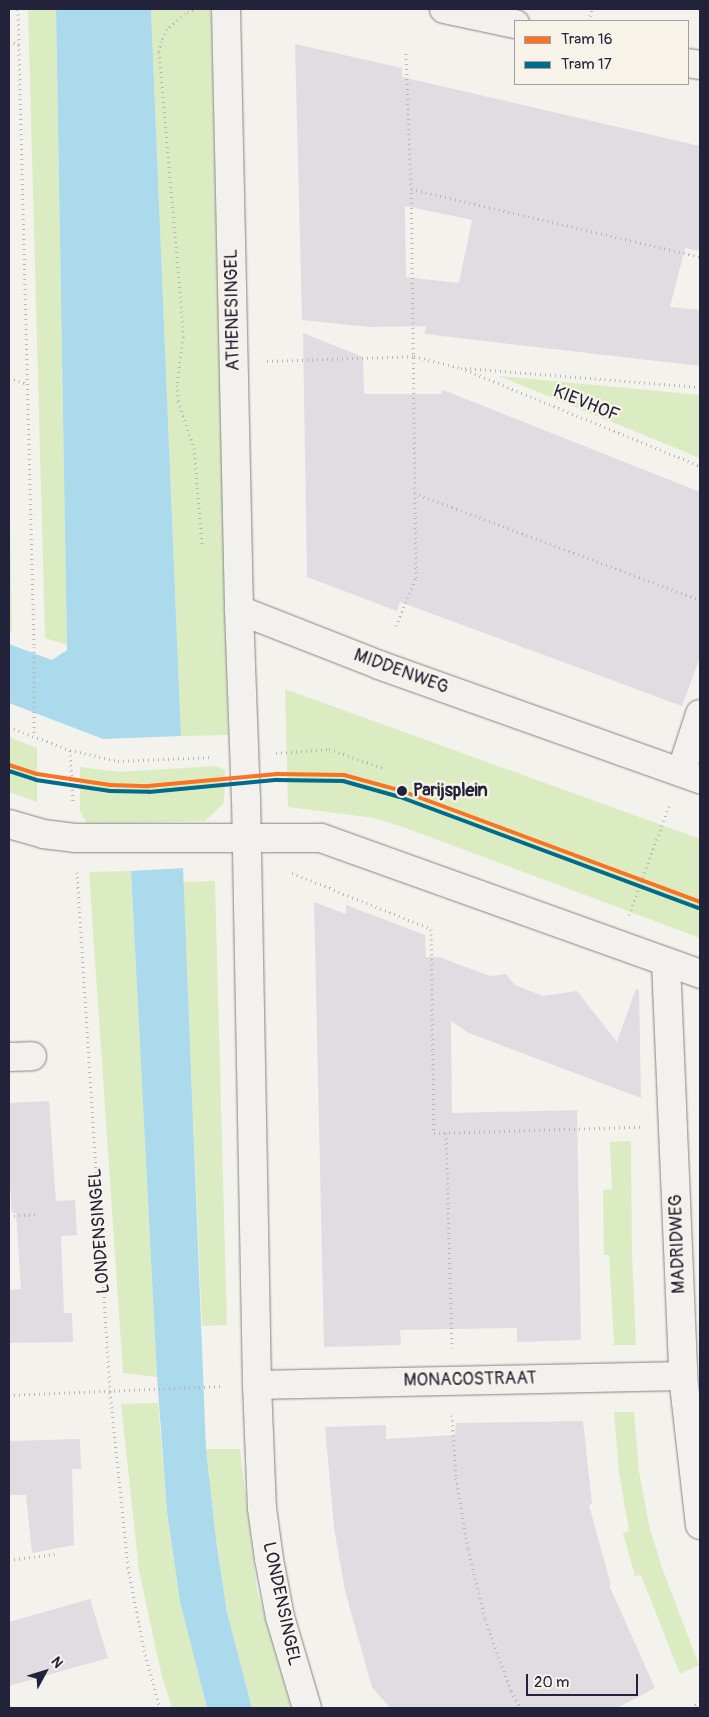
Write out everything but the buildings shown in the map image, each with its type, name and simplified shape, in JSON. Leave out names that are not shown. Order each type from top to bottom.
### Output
[{"type":"street","name":"ATHENESINGEL","points":[[226,9],[238,610]]},
{"type":"street","points":[[444,9],[514,24]]},
{"type":"street","points":[[238,610],[245,754],[247,847]]},
{"type":"street","name":"MIDDENWEG","points":[[238,610],[379,665],[691,776]]},
{"type":"street","points":[[691,776],[700,714]]},
{"type":"street","points":[[9,824],[43,834],[75,838],[247,847],[321,838],[700,974]]},
{"type":"street","name":"LONDENSINGEL","points":[[247,847],[257,1385],[262,1508],[280,1617],[307,1708]]},
{"type":"street","name":"MADRIDWEG","points":[[666,962],[683,1376],[700,1525]]},
{"type":"street","name":"MONACOSTRAAT","points":[[257,1385],[683,1376]]},
{"type":"path","points":[[18,9],[34,647],[34,736]]},
{"type":"path","points":[[198,9],[185,13],[167,29],[161,41],[159,52],[182,316],[183,337],[177,385],[178,401],[194,448],[202,549]]},
{"type":"path","points":[[9,41],[19,45]]},
{"type":"path","points":[[396,626],[416,578],[411,188],[406,53]]},
{"type":"path","points":[[411,188],[700,256]]},
{"type":"path","name":"KIEVHOF","points":[[234,362],[414,356],[461,368],[700,466]]},
{"type":"path","name":"KIEVHOF","points":[[461,368],[700,387]]},
{"type":"path","points":[[9,378],[27,384]]},
{"type":"path","points":[[414,493],[700,600]]},
{"type":"path","points":[[9,727],[70,750],[118,761],[329,749],[386,769]]},
{"type":"path","name":"LONDENSINGEL","points":[[70,750],[110,1392],[128,1567],[144,1650],[160,1708]]},
{"type":"path","points":[[618,943],[691,776]]},
{"type":"path","points":[[247,847],[431,929],[434,1134],[673,1126]]},
{"type":"path","points":[[446,1133],[452,1380]]},
{"type":"path","points":[[9,1216],[37,1214]]},
{"type":"path","points":[[9,1395],[130,1392],[224,1386]]},
{"type":"path","points":[[452,1410],[456,1478],[468,1550],[485,1619],[512,1691],[521,1708]]},
{"type":"path","points":[[9,1560],[54,1554]]},
{"type":"path","points":[[691,1708],[700,1702]]},
{"type":"green space","points":[[28,9],[56,9],[67,645],[45,638]]},
{"type":"green space","points":[[151,9],[211,9],[228,735],[181,736]]},
{"type":"green space","points":[[499,376],[700,395],[700,458]]},
{"type":"green space","points":[[9,459],[12,633],[9,631]]},
{"type":"green space","points":[[285,689],[700,839],[700,938],[403,827],[374,818],[288,807]]},
{"type":"green space","points":[[9,737],[37,748],[37,802],[9,792]]},
{"type":"green space","points":[[216,766],[225,770],[224,803],[205,821],[87,824],[80,811],[80,767],[119,772]]},
{"type":"green space","points":[[131,871],[157,1377],[123,1373],[89,872]]},
{"type":"green space","points":[[215,881],[227,1325],[202,1326],[183,882]]},
{"type":"green space","points":[[631,1141],[632,1253],[636,1345],[614,1345],[609,1255],[604,1255],[603,1190],[612,1189],[610,1142]]},
{"type":"green space","points":[[158,1403],[167,1512],[180,1602],[207,1708],[172,1708],[162,1677],[139,1571],[121,1404]]},
{"type":"green space","points":[[614,1412],[634,1412],[639,1471],[649,1525],[662,1568],[699,1665],[680,1674],[641,1575],[635,1576],[623,1533],[629,1531],[619,1472]]},
{"type":"green space","points":[[206,1449],[240,1449],[257,1590],[291,1708],[252,1708],[227,1612],[217,1547]]},
{"type":"water","points":[[56,9],[151,9],[181,736],[103,739],[9,703],[9,644],[52,660],[67,650]]},
{"type":"water","points":[[183,868],[206,1449],[217,1547],[227,1612],[252,1708],[207,1708],[180,1602],[167,1512],[157,1377],[131,871]]},
{"type":"tram line","name":"16","points":[[9,765],[37,774],[110,785],[148,786],[277,774],[344,775],[402,791],[700,902]]},
{"type":"tram line","name":"17","points":[[9,771],[36,780],[110,791],[149,792],[277,780],[343,781],[400,797],[698,908]]},
{"type":"place","name":"Parijsplein","points":[[402,791]]}]
